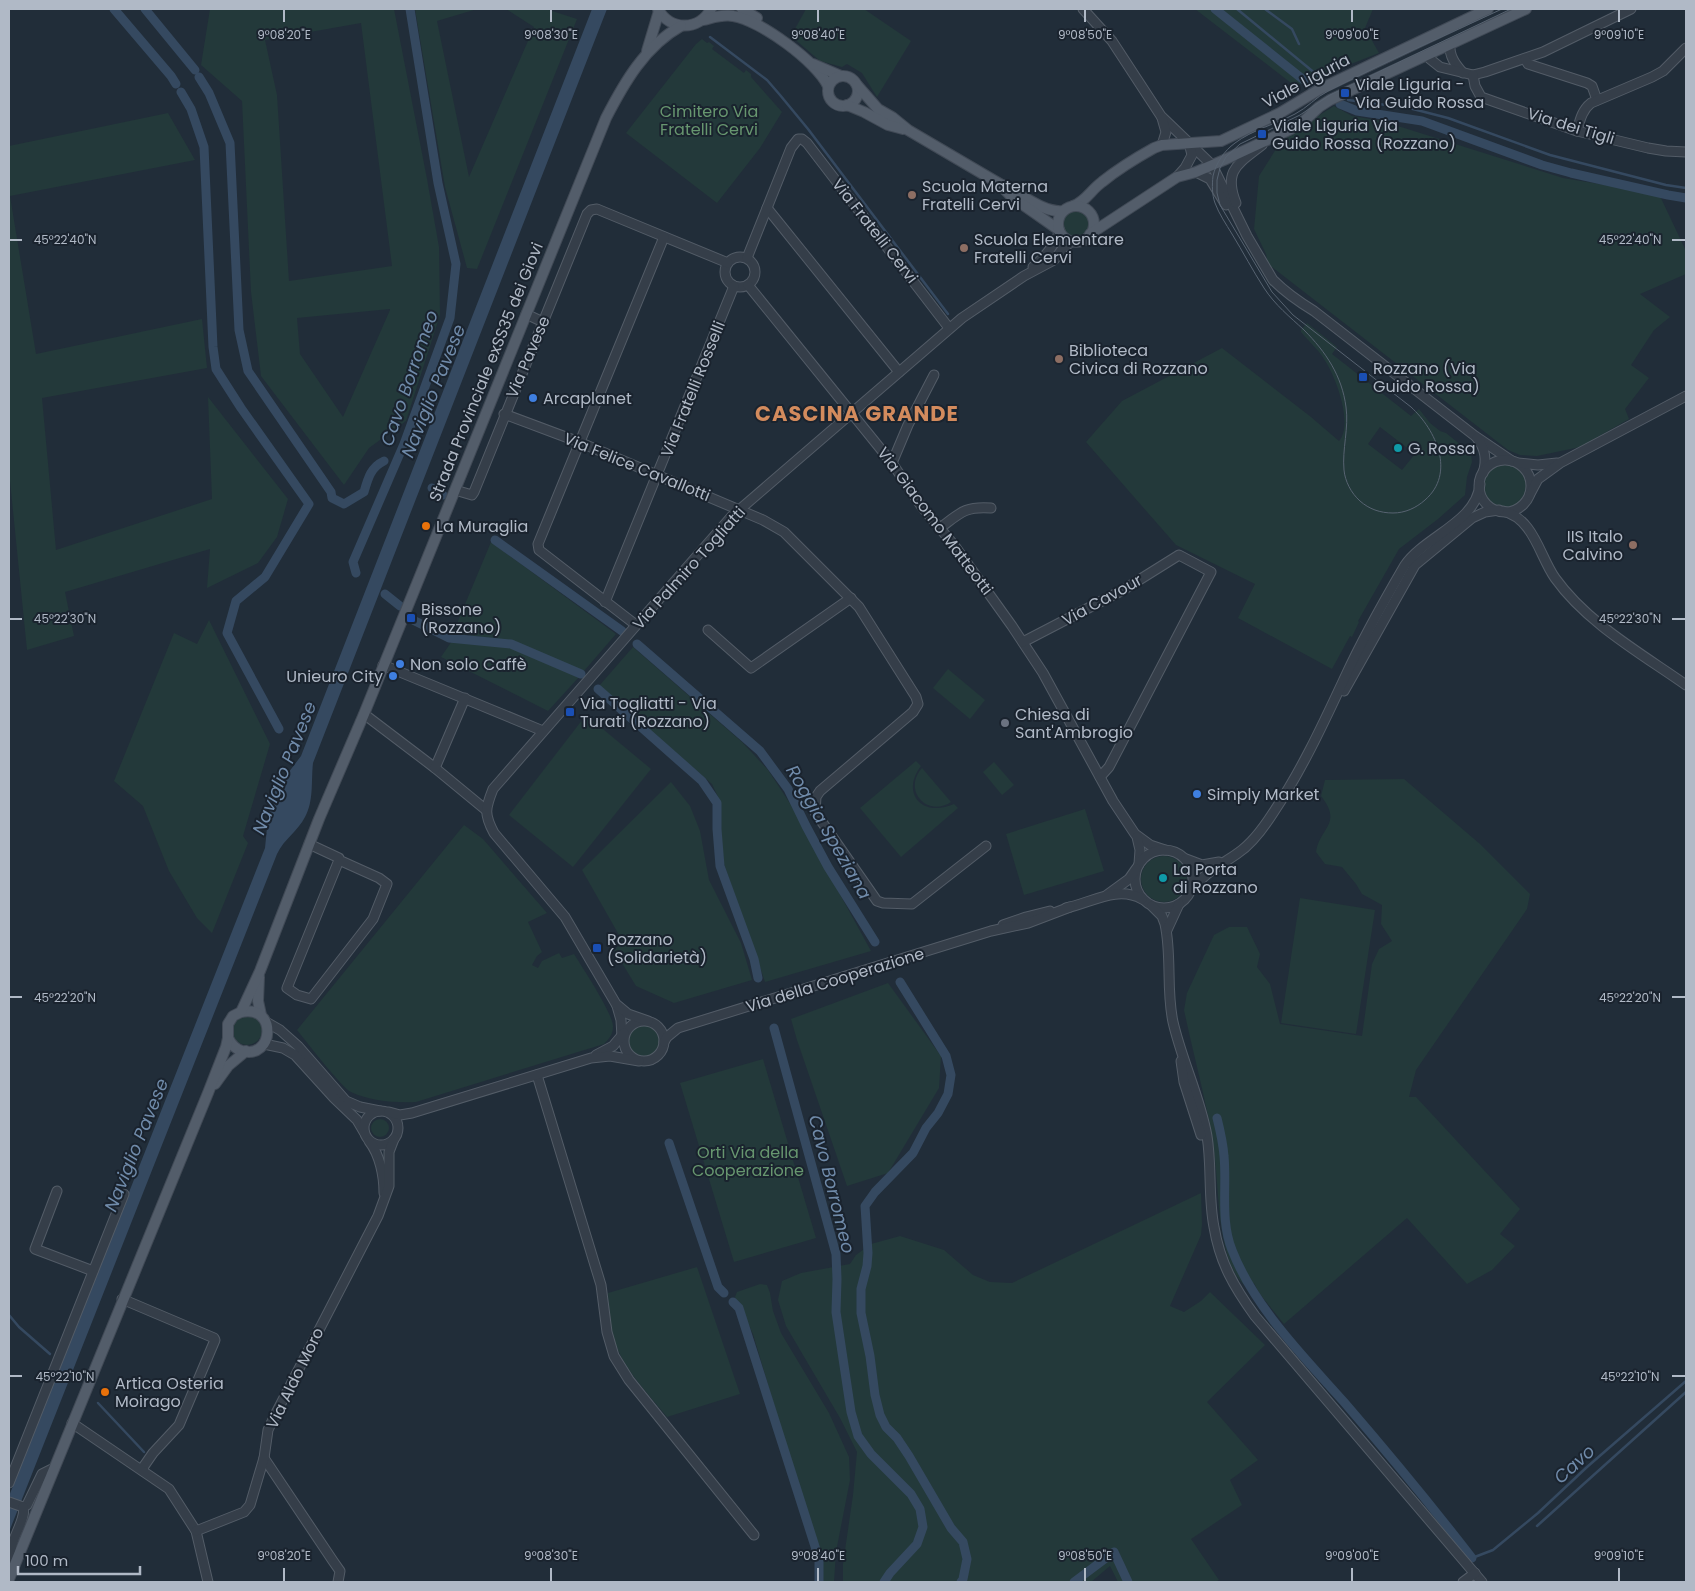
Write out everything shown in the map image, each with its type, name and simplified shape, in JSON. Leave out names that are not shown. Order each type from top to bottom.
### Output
[{"type":"main road","points":[[702,20],[711,9]]},
{"type":"main road","points":[[742,9],[760,20],[769,31]]},
{"type":"main road","name":"Viale Liguria","points":[[1162,145],[1221,141],[1280,113],[1320,89],[1488,9]]},
{"type":"main road","name":"Viale Liguria","points":[[1090,234],[1177,177],[1196,172],[1300,124],[1330,100],[1526,9]]},
{"type":"main road","points":[[659,10],[670,22],[681,26],[731,15],[746,18],[769,31],[807,61],[825,80],[828,86],[828,94],[833,102],[864,112],[888,125],[908,130]]},
{"type":"main road","points":[[646,54],[659,10]]},
{"type":"main road","name":"Strada Provinciale exSS35 dei Giovi","points":[[260,971],[309,844],[364,714],[606,118],[622,87],[646,54],[671,32],[681,26]]},
{"type":"main road","points":[[807,61],[841,76],[850,77],[878,109],[908,130],[1047,210],[1054,212],[1084,208],[1089,212],[1094,223],[1090,234],[1083,240],[1073,241],[1063,236],[1059,230],[1012,197],[1000,184]]},
{"type":"main road","points":[[828,86],[832,80],[841,76]]},
{"type":"main road","points":[[847,105],[856,98],[857,86]]},
{"type":"main road","points":[[1059,230],[1058,221],[1068,209],[1082,202],[1096,187],[1113,174],[1146,152],[1162,145]]},
{"type":"main road","points":[[9,1579],[208,1093],[228,1038],[227,1028],[230,1020],[241,1012],[260,971]]},
{"type":"main road","points":[[228,1038],[234,1047],[246,1051],[254,1050],[264,1044],[268,1030],[258,1001],[260,971]]},
{"type":"main road","points":[[241,1012],[252,1011],[263,1018]]},
{"type":"main road","points":[[208,1093],[228,1066],[246,1051]]},
{"type":"street","points":[[1083,9],[1112,41],[1161,116],[1212,165],[1247,236],[1273,280],[1475,436],[1523,467],[1531,484],[1529,496],[1519,507],[1512,510],[1485,512],[1472,518],[1415,565],[1271,817],[1245,847],[1198,881],[1185,900],[1179,904],[1168,908],[1148,903]]},
{"type":"street","points":[[1428,54],[1430,59],[1440,67],[1473,75],[1525,59],[1631,9]]},
{"type":"street","points":[[1450,44],[1449,51],[1452,58],[1463,73]]},
{"type":"street","points":[[1577,131],[1585,108],[1597,100],[1657,74],[1670,65],[1686,48]]},
{"type":"street","name":"Via dei Tigli","points":[[1525,59],[1528,64],[1587,83],[1592,86],[1597,100]]},
{"type":"street","name":"Via dei Tigli","points":[[1473,75],[1474,86],[1481,97],[1577,131],[1648,148],[1686,152]]},
{"type":"street","points":[[1161,116],[1166,132],[1162,145]]},
{"type":"street","points":[[1247,236],[1233,195],[1231,177],[1240,163],[1270,138]]},
{"type":"street","name":"Via Fratelli Cervi","points":[[767,208],[791,148],[798,139],[802,139],[949,328]]},
{"type":"street","points":[[1177,177],[1185,168],[1192,155],[1189,142]]},
{"type":"street","points":[[1196,172],[1210,179],[1237,224],[1247,236]]},
{"type":"street","points":[[747,258],[767,208],[899,372]]},
{"type":"street","name":"Via Pavese","points":[[455,490],[472,494],[587,214],[591,210],[597,209],[664,237]]},
{"type":"street","name":"Via Palmiro Togliatti","points":[[1024,276],[1048,254],[1053,247],[1059,230]]},
{"type":"street","points":[[636,625],[538,547],[579,442],[664,237],[728,263]]},
{"type":"street","name":"Via Palmiro Togliatti","points":[[486,814],[493,789],[731,517],[949,328],[1024,276],[1054,260],[1073,241]]},
{"type":"street","points":[[737,257],[747,258],[755,270],[753,280],[748,285],[734,286],[726,278],[725,273],[728,263],[737,257]]},
{"type":"street","name":"Via Giacomo Matteotti","points":[[748,285],[853,412],[989,593],[1043,673],[1113,802],[1137,837]]},
{"type":"street","name":"Via Fratelli Rosselli","points":[[605,602],[734,286]]},
{"type":"street","points":[[526,314],[543,322]]},
{"type":"street","points":[[892,463],[908,425],[934,376]]},
{"type":"street","points":[[1526,524],[1525,507],[1538,479],[1560,463],[1686,396]]},
{"type":"street","name":"Via Felice Cavallotti","points":[[504,414],[579,442],[763,520],[784,532],[863,611],[916,697],[918,704],[914,712],[820,791],[816,797],[815,812],[874,898],[883,903],[912,904],[986,846]]},
{"type":"street","points":[[1331,710],[1346,673],[1405,565],[1415,554],[1470,508],[1478,495],[1485,464],[1484,453],[1480,442],[1475,436]]},
{"type":"street","points":[[1482,474],[1489,466],[1503,460],[1538,465],[1560,463]]},
{"type":"street","points":[[1480,484],[1484,500],[1490,506],[1515,516],[1526,524],[1555,577],[1574,602],[1599,623],[1686,685]]},
{"type":"street","points":[[940,528],[966,509],[977,507],[991,508]]},
{"type":"street","name":"Via Cavour","points":[[1023,642],[1124,590],[1179,554],[1211,572],[1109,767],[1100,777]]},
{"type":"street","points":[[708,630],[751,668],[851,598]]},
{"type":"street","points":[[383,665],[543,731]]},
{"type":"street","points":[[435,768],[464,698]]},
{"type":"street","points":[[364,714],[435,768],[486,814],[501,842],[565,916],[616,1004],[629,1055],[639,1061]]},
{"type":"street","points":[[1137,837],[1150,845],[1177,853],[1202,865],[1224,861]]},
{"type":"street","points":[[1137,837],[1140,850],[1135,876],[1136,885],[1139,894],[1162,916],[1167,930],[1170,1006],[1179,1042],[1184,1082],[1209,1166],[1213,1226],[1222,1260],[1236,1291],[1254,1316],[1482,1582]]},
{"type":"street","points":[[309,844],[379,878],[387,884],[373,919],[311,999],[297,995],[287,988],[339,860]]},
{"type":"street","points":[[1138,866],[1144,858],[1152,853],[1165,850]]},
{"type":"street","points":[[1184,858],[1192,870],[1193,883],[1191,890]]},
{"type":"street","name":"Via della Cooperazione","points":[[1105,896],[1129,879],[1138,866]]},
{"type":"street","name":"Via della Cooperazione","points":[[664,1042],[666,1037],[678,1028],[991,931],[1030,915],[1070,907],[1105,896],[1128,894],[1148,903]]},
{"type":"street","points":[[1167,930],[1179,904]]},
{"type":"street","name":"Via della Cooperazione","points":[[616,1004],[628,1014],[652,1023],[678,1028]]},
{"type":"street","points":[[263,1018],[298,1046],[346,1101],[360,1107],[400,1115],[418,1112],[591,1058],[610,1056],[648,1061],[656,1057],[662,1049],[664,1042],[661,1030],[652,1023],[637,1022],[612,1046],[591,1058]]},
{"type":"street","points":[[264,1044],[283,1048],[298,1058],[334,1098],[358,1120],[369,1141],[375,1144],[388,1144],[406,1122],[418,1112]]},
{"type":"street","points":[[537,1075],[601,1285],[607,1332],[614,1356],[629,1380],[754,1535]]},
{"type":"street","points":[[364,1132],[364,1124],[367,1118],[372,1113],[384,1112],[397,1121],[396,1136]]},
{"type":"street","name":"Via Aldo Moro","points":[[196,1531],[244,1512],[250,1505],[254,1497],[264,1458],[268,1430],[274,1415],[384,1203],[390,1182],[389,1152],[396,1136]]},
{"type":"street","name":"Via Aldo Moro","points":[[369,1141],[380,1163],[384,1203]]},
{"type":"street","points":[[57,1191],[35,1249],[93,1272]]},
{"type":"street","points":[[9,1483],[124,1194]]},
{"type":"street","points":[[122,1300],[215,1340],[177,1429],[153,1453],[144,1466],[143,1471]]},
{"type":"street","points":[[72,1423],[169,1489],[196,1531],[208,1582]]},
{"type":"street","points":[[264,1458],[334,1561],[340,1572],[338,1582]]},
{"type":"street","points":[[23,1507],[27,1505],[42,1474],[54,1468]]},
{"type":"street","points":[[9,1502],[23,1507]]},
{"type":"street","points":[[14,1566],[10,1552],[24,1512],[23,1507]]},
{"type":"street","points":[[1463,1582],[1475,1573]]},
{"type":"green space","points":[[210,9],[394,9],[439,247],[440,315],[406,421],[369,448],[344,485],[261,376],[251,292],[242,101],[201,65]],"holes":[[[361,23],[392,266],[289,281],[277,95],[265,40]],[[390,310],[343,417],[300,354],[297,318]]]},
{"type":"green space","points":[[415,9],[477,9],[437,21],[469,177],[534,27],[506,9],[546,9],[577,19],[477,269],[467,268],[445,187]]},
{"type":"green space","points":[[806,9],[864,9],[911,41],[877,97],[862,73],[847,64],[842,67],[820,61],[791,36]]},
{"type":"green space","points":[[1195,9],[1373,9],[1365,28],[1379,53],[1295,86]]},
{"type":"green space","name":"Cimitero Via Fratelli Cervi","points":[[702,39],[714,46],[712,49],[744,73],[746,70],[751,74],[751,77],[782,112],[760,148],[717,203],[626,133],[696,44]]},
{"type":"green space","points":[[1334,106],[1352,116],[1382,121],[1563,178],[1659,194],[1686,251],[1686,274],[1640,294],[1670,317],[1654,330],[1631,365],[1649,378],[1625,409],[1629,419],[1580,447],[1537,456],[1520,455],[1508,450],[1268,264],[1266,254],[1254,229],[1259,176],[1283,138]]},
{"type":"green space","points":[[168,113],[195,160],[10,196],[36,354],[202,319],[207,368],[42,398],[56,550],[212,499],[208,397],[288,499],[277,537],[258,563],[207,588],[210,549],[65,592],[74,636],[27,650],[9,471],[9,146]]},
{"type":"green space","points":[[1076,211],[1085,215],[1089,224],[1085,233],[1076,237],[1067,233],[1063,224],[1067,215]]},
{"type":"green space","points":[[1307,323],[1337,347],[1332,354],[1411,416],[1419,409],[1430,423],[1471,453],[1472,462],[1467,477],[1465,495],[1399,549],[1358,621],[1352,637],[1350,636],[1332,669],[1238,618],[1255,584],[1176,545],[1086,442],[1122,401],[1222,348],[1339,441],[1345,423],[1338,387],[1324,359],[1301,330]],"holes":[[[1380,427],[1415,454],[1402,470],[1368,444]]]},
{"type":"green space","points":[[1501,465],[1509,465],[1520,471],[1526,486],[1520,501],[1509,507],[1501,507],[1490,501],[1484,490],[1484,482],[1490,471]]},
{"type":"green space","points":[[491,542],[616,634],[584,671],[511,641],[453,633]]},
{"type":"green space","points":[[209,620],[270,744],[243,836],[248,843],[212,933],[197,918],[169,871],[143,806],[114,781],[174,633],[197,644]]},
{"type":"green space","points":[[452,641],[511,647],[579,677],[548,711],[441,657]]},
{"type":"green space","points":[[633,647],[742,742],[768,770],[791,805],[871,951],[765,982],[724,864],[721,834],[721,803],[712,784],[599,686]]},
{"type":"green space","points":[[948,669],[985,700],[970,719],[933,688]]},
{"type":"green space","points":[[586,715],[651,769],[573,867],[509,815]]},
{"type":"green space","points":[[916,761],[921,766],[915,776],[913,786],[914,794],[918,801],[924,806],[933,808],[943,808],[954,804],[958,808],[901,857],[860,808]]},
{"type":"green space","points":[[994,762],[1014,785],[1002,795],[983,772]]},
{"type":"green space","points":[[922,768],[951,802],[934,807],[920,799],[916,793],[915,785],[917,776]]},
{"type":"green space","points":[[1404,779],[1480,844],[1530,894],[1527,909],[1416,1070],[1409,1097],[1416,1097],[1520,1209],[1500,1234],[1515,1246],[1492,1270],[1467,1284],[1407,1218],[1284,1324],[1259,1293],[1254,1283],[1247,1287],[1237,1277],[1225,1247],[1219,1209],[1212,1136],[1184,1010],[1187,993],[1214,935],[1229,927],[1247,927],[1260,954],[1257,967],[1270,984],[1280,1024],[1362,1036],[1372,964],[1379,949],[1392,941],[1381,924],[1382,905],[1362,894],[1342,867],[1325,864],[1316,852],[1330,819],[1327,805],[1321,796],[1325,780]]},
{"type":"green space","points":[[671,782],[690,806],[700,831],[709,880],[741,943],[752,980],[674,1003],[636,986],[614,950],[623,942],[582,870]]},
{"type":"green space","points":[[1085,809],[1104,871],[1024,895],[1006,834]]},
{"type":"green space","points":[[464,825],[483,839],[547,913],[528,922],[542,952],[537,956],[532,965],[538,968],[542,961],[559,953],[562,958],[574,954],[608,1012],[613,1027],[611,1034],[604,1044],[416,1102],[382,1101],[358,1095],[346,1089],[297,1030]]},
{"type":"green space","points":[[1169,856],[1181,862],[1186,870],[1186,888],[1181,896],[1173,901],[1159,902],[1147,896],[1142,888],[1141,874],[1147,862],[1155,857]]},
{"type":"green space","points":[[1300,898],[1375,910],[1356,1034],[1281,1023]]},
{"type":"green space","points":[[888,983],[941,1056],[939,1088],[888,1173],[847,1186],[791,1019]]},
{"type":"green space","points":[[247,1015],[253,1016],[261,1024],[261,1036],[253,1044],[247,1045],[241,1044],[233,1036],[232,1030],[233,1024],[241,1016]]},
{"type":"green space","points":[[643,1025],[649,1026],[654,1030],[658,1035],[658,1047],[654,1052],[649,1056],[643,1057],[637,1056],[632,1052],[628,1047],[627,1041],[628,1035],[632,1030],[637,1026]]},
{"type":"green space","name":"Orti Via della Cooperazione","points":[[763,1059],[816,1238],[734,1262],[680,1083]]},
{"type":"green space","points":[[376,1119],[384,1119],[389,1124],[387,1135],[376,1137],[371,1132],[371,1124]]},
{"type":"green space","points":[[1201,1193],[1201,1235],[1170,1306],[1184,1312],[1201,1301],[1210,1292],[1265,1345],[1207,1402],[1258,1460],[1230,1480],[1242,1505],[1191,1539],[1219,1580],[1215,1582],[1118,1582],[1110,1566],[1091,1582],[843,1582],[843,1564],[857,1452],[840,1418],[786,1326],[778,1300],[782,1281],[801,1273],[850,1264],[856,1255],[871,1244],[900,1236],[944,1250],[973,1275],[990,1282],[1012,1283]]},
{"type":"green space","points":[[697,1267],[740,1394],[667,1417],[635,1378],[621,1356],[611,1327],[608,1293]]},
{"type":"green space","points":[[760,1284],[767,1285],[773,1311],[781,1333],[829,1413],[849,1457],[850,1480],[836,1552],[834,1582],[820,1582],[821,1559],[815,1537],[753,1334],[735,1297],[737,1292]]},
{"type":"water","points":[[592,9],[607,9],[313,763],[311,797],[308,811],[299,827],[283,844],[277,854],[9,1532],[9,1496],[265,848],[269,808],[276,789],[301,756]]},
{"type":"waterway","points":[[114,9],[176,84]]},
{"type":"waterway","points":[[145,9],[195,70]]},
{"type":"waterway","name":"Cavo Borromeo","points":[[356,573],[353,562],[404,444],[450,318],[456,264],[438,183],[410,9]]},
{"type":"waterway","points":[[1215,9],[1310,85]]},
{"type":"waterway","points":[[1237,9],[1322,79]]},
{"type":"waterway","points":[[1265,9],[1292,29],[1299,44]]},
{"type":"waterway","points":[[710,37],[767,80],[780,95],[808,129],[948,314]]},
{"type":"waterway","points":[[199,77],[209,93],[230,143],[239,330],[248,371],[331,492],[332,498],[344,504],[364,492],[373,470],[384,461]]},
{"type":"waterway","name":"Naviglio Pavese","points":[[181,92],[191,109],[204,147],[213,347],[216,369],[241,408],[309,504],[265,577],[236,601],[227,633],[279,729]]},
{"type":"waterway","points":[[1348,100],[1409,108],[1448,118],[1550,155],[1666,185],[1686,188]]},
{"type":"waterway","points":[[1340,104],[1357,111],[1422,121],[1542,165],[1571,173],[1686,198]]},
{"type":"waterway","name":"Roggia Speziana","points":[[432,488],[443,495]]},
{"type":"waterway","name":"Roggia Speziana","points":[[495,540],[622,631]]},
{"type":"waterway","name":"Cavo Borromeo","points":[[385,594],[400,606]]},
{"type":"waterway","name":"Cavo Borromeo","points":[[411,619],[449,638],[511,644],[581,674]]},
{"type":"waterway","name":"Roggia Speziana","points":[[637,644],[760,751],[788,789],[828,867],[875,942]]},
{"type":"waterway","name":"Cavo Borromeo","points":[[598,689],[702,781],[717,803],[720,866],[754,959],[758,978]]},
{"type":"waterway","name":"Roggia Speziana","points":[[900,982],[946,1056],[951,1075],[948,1094],[938,1113],[926,1128],[913,1153],[875,1192],[865,1206],[868,1253],[861,1289],[861,1313],[880,1415],[886,1427],[897,1438],[909,1456],[951,1528],[963,1542],[967,1559],[961,1582]]},
{"type":"waterway","name":"Cavo Borromeo","points":[[774,1028],[836,1254],[836,1312],[851,1412],[858,1436],[871,1454],[911,1494],[920,1509],[923,1527],[917,1544],[884,1582]]},
{"type":"waterway","points":[[1217,1118],[1225,1167],[1226,1227],[1228,1239],[1241,1271],[1281,1330],[1377,1440],[1472,1558]]},
{"type":"waterway","points":[[669,1143],[718,1287],[724,1293]]},
{"type":"waterway","points":[[733,1302],[739,1308],[819,1559],[819,1582]]},
{"type":"waterway","points":[[9,1315],[19,1327],[50,1354]]},
{"type":"waterway","name":"Cavo","points":[[1472,1558],[1493,1550],[1538,1513],[1587,1467],[1686,1381]]},
{"type":"waterway","points":[[1537,1526],[1686,1392]]},
{"type":"waterway","points":[[98,1403],[144,1452]]},
{"type":"waterway","points":[[1074,1582],[1114,1552],[1128,1582]]},
{"type":"tram line","points":[[1502,9],[1349,80],[1324,93],[1295,114],[1242,138],[1224,154],[1218,162],[1213,176],[1212,186],[1217,207],[1260,282],[1268,294],[1319,347],[1337,375],[1344,396],[1347,415],[1344,462],[1346,478],[1351,491],[1357,498],[1367,506],[1379,511],[1397,513],[1410,509],[1425,500],[1434,489],[1441,465],[1435,439],[1420,416],[1411,407],[1293,315],[1272,292],[1220,205],[1217,193],[1217,180],[1220,168],[1226,157],[1240,144],[1300,115],[1330,95],[1511,9]]},
{"type":"place","name":"Viale Liguria - Via Guido Rossa","points":[[1345,93]]},
{"type":"place","name":"Viale Liguria Via Guido Rossa (Rozzano)","points":[[1262,134]]},
{"type":"place","name":"Scuola Materna Fratelli Cervi","points":[[912,195]]},
{"type":"place","name":"Scuola Elementare Fratelli Cervi","points":[[964,248]]},
{"type":"place","name":"Biblioteca Civica di Rozzano","points":[[1059,359]]},
{"type":"place","name":"Rozzano (Via Guido Rossa)","points":[[1363,377]]},
{"type":"place","name":"Arcaplanet","points":[[533,398]]},
{"type":"place","name":"G. Rossa","points":[[1398,448]]},
{"type":"place","name":"La Muraglia","points":[[426,526]]},
{"type":"place","name":"IIS Italo Calvino","points":[[1633,545]]},
{"type":"place","name":"Bissone (Rozzano)","points":[[411,618]]},
{"type":"place","name":"Non solo Caffè","points":[[400,664]]},
{"type":"place","name":"Unieuro City","points":[[393,676]]},
{"type":"place","name":"Via Togliatti - Via Turati (Rozzano)","points":[[570,712]]},
{"type":"place","name":"Chiesa di Sant'Ambrogio","points":[[1005,723]]},
{"type":"place","name":"Simply Market","points":[[1197,794]]},
{"type":"place","name":"La Porta di Rozzano","points":[[1163,878]]},
{"type":"place","name":"Rozzano (Solidarietà)","points":[[597,948]]},
{"type":"place","name":"Artica Osteria Moirago","points":[[105,1392]]},
{"type":"district","name":"CASCINA GRANDE","points":[[857,413]]}]
